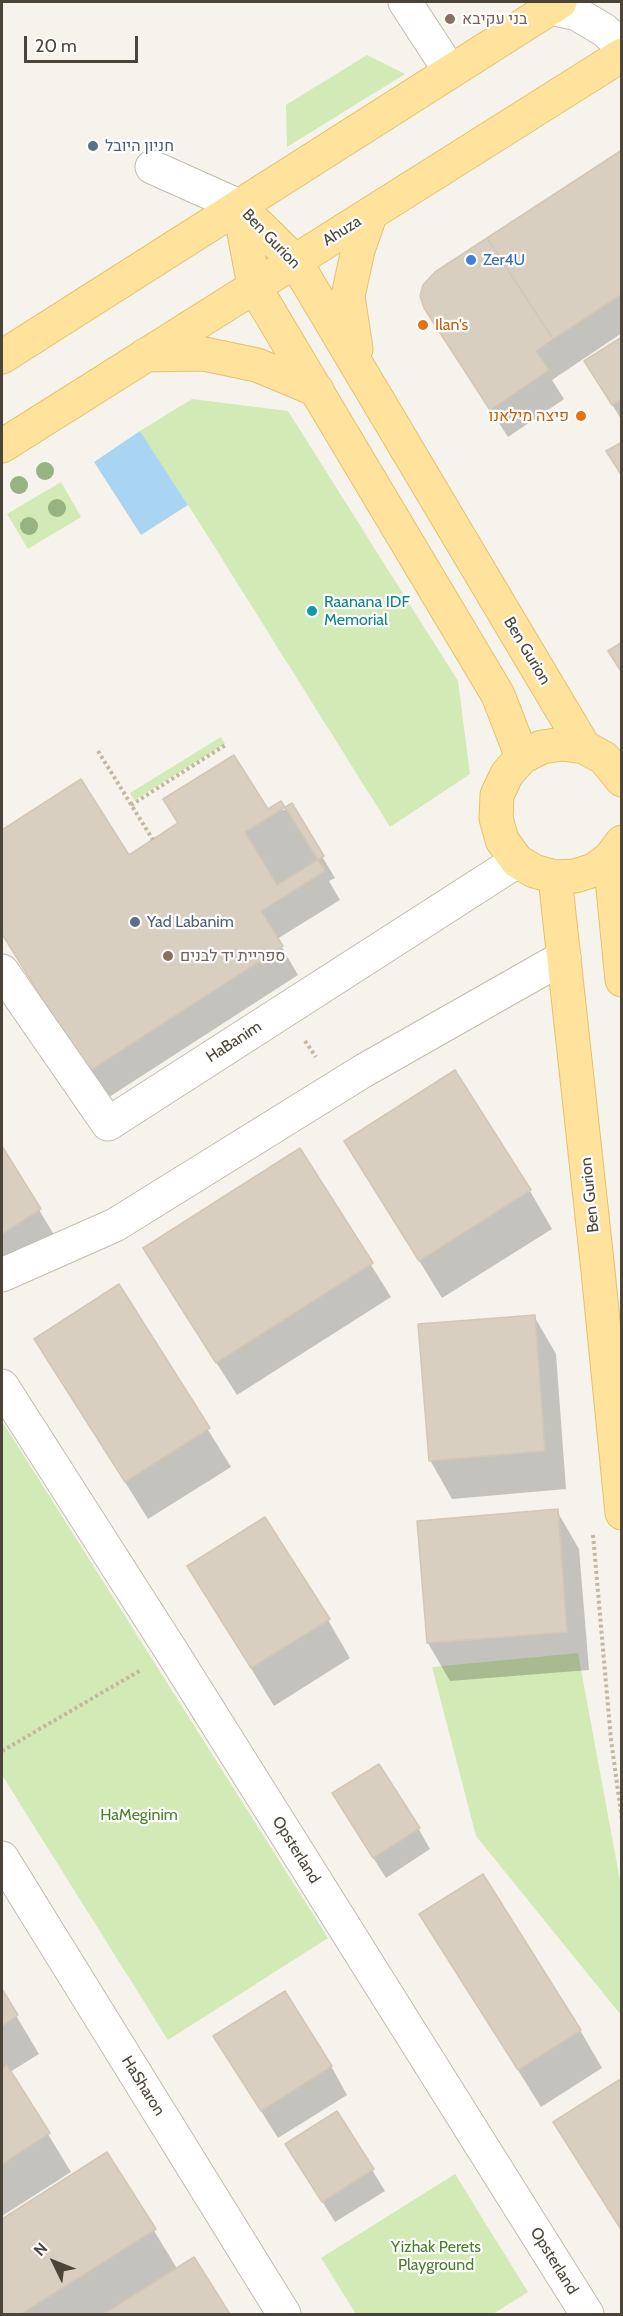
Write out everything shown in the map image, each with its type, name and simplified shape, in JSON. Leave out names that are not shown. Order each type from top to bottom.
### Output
[{"type":"main road","points":[[2,357],[555,5]]},
{"type":"main road","name":"Ahuza","points":[[2,446],[621,55]]},
{"type":"main road","name":"Ben Gurion","points":[[239,206],[296,261],[584,747]]},
{"type":"main road","name":"Ben Gurion","points":[[239,206],[254,286],[498,695],[522,757]]},
{"type":"main road","points":[[359,366],[348,296],[358,250],[371,213]]},
{"type":"main road","points":[[145,355],[204,354],[257,364],[317,390]]},
{"type":"main road","points":[[616,850],[594,870],[575,876],[555,877],[534,871],[517,861],[502,840],[496,818],[496,807],[497,795],[507,774],[522,757],[542,747],[563,744],[584,747],[604,758],[620,775],[621,780]]},
{"type":"main road","points":[[616,850],[621,980]]},
{"type":"main road","name":"Ben Gurion","points":[[555,877],[598,1271],[621,1513]]},
{"type":"street","points":[[405,2],[450,71]]},
{"type":"street","points":[[555,5],[577,14],[604,30],[621,46]]},
{"type":"street","points":[[152,167],[239,206]]},
{"type":"street","name":"HaBanim","points":[[2,971],[108,1124],[517,861]]},
{"type":"street","points":[[2,1275],[115,1226],[337,1087],[564,957]]},
{"type":"street","name":"Opsterland","points":[[2,1386],[172,1652],[587,2314]]},
{"type":"street","name":"HaSharon","points":[[2,1858],[284,2314]]},
{"type":"path","points":[[131,805],[227,744]]},
{"type":"path","points":[[98,752],[153,840]]},
{"type":"path","points":[[285,1010],[337,1087]]},
{"type":"path","points":[[2,1751],[172,1652]]},
{"type":"green space","points":[[367,55],[405,74],[287,147],[286,105]]},
{"type":"green space","points":[[192,399],[288,411],[458,681],[470,774],[390,827],[140,431]]},
{"type":"green space","points":[[61,482],[81,517],[28,549],[7,514]]},
{"type":"green space","points":[[221,737],[225,744],[134,800],[130,793]]},
{"type":"green space","name":"HaMeginim","points":[[2,1421],[328,1938],[168,2040],[2,1775]]},
{"type":"green space","points":[[578,1653],[621,1886],[621,2015],[476,1836],[432,1667]]},
{"type":"green space","name":"Yizhak Perets Playground","points":[[455,2174],[528,2292],[493,2314],[356,2314],[321,2258]]},
{"type":"water","points":[[140,431],[188,505],[141,535],[94,462]]},
{"type":"building","points":[[622,150],[622,294],[553,339],[487,238]]},
{"type":"building","points":[[487,238],[553,339],[536,351],[549,370],[490,410],[424,308],[420,296],[423,285],[435,272]]},
{"type":"building","points":[[622,337],[622,399],[612,405],[584,361]]},
{"type":"building","points":[[622,442],[622,476],[606,451]]},
{"type":"building","points":[[622,642],[622,673],[608,651]]},
{"type":"building","name":"Yad Labanim","points":[[234,755],[268,809],[281,801],[325,871],[261,911],[283,946],[88,1072],[2,934],[2,830],[81,779],[129,855],[178,823],[163,799]]},
{"type":"building","points":[[292,803],[324,856],[277,885],[245,832]]},
{"type":"building","points":[[455,1070],[531,1190],[419,1261],[344,1141]]},
{"type":"building","points":[[2,1146],[41,1209],[2,1234]]},
{"type":"building","points":[[300,1148],[373,1263],[216,1363],[143,1248]]},
{"type":"building","points":[[119,1284],[210,1428],[125,1482],[34,1339]]},
{"type":"building","points":[[535,1315],[545,1451],[429,1461],[418,1324]]},
{"type":"building","points":[[558,1509],[567,1632],[427,1643],[417,1521]]},
{"type":"building","points":[[265,1517],[330,1619],[251,1668],[187,1566]]},
{"type":"building","points":[[379,1764],[420,1828],[373,1858],[332,1793]]},
{"type":"building","points":[[483,1874],[581,2030],[518,2070],[419,1914]]},
{"type":"building","points":[[2,1989],[18,2015],[2,2026]]},
{"type":"building","points":[[285,1991],[332,2066],[261,2111],[213,2036]]},
{"type":"building","points":[[7,2065],[50,2133],[2,2164],[2,2068]]},
{"type":"building","points":[[619,2080],[622,2083],[622,2231],[553,2122]]},
{"type":"building","points":[[337,2111],[374,2169],[322,2202],[285,2144]]},
{"type":"building","points":[[107,2152],[156,2229],[21,2314],[2,2314],[2,2219]]},
{"type":"building","points":[[194,2257],[230,2314],[104,2314]]},
{"type":"place","name":"בני עקיבא","points":[[450,19]]},
{"type":"place","name":"חניון היובל","points":[[93,146]]},
{"type":"place","name":"Zer4U","points":[[471,260]]},
{"type":"place","name":"Ilan's","points":[[423,325]]},
{"type":"place","name":"פיצה מילאנו","points":[[581,416]]},
{"type":"place","name":"Raanana IDF Memorial","points":[[312,611]]},
{"type":"place","name":"Yad Labanim","points":[[135,922]]},
{"type":"place","name":"ספריית יד לבנים","points":[[168,956]]}]
